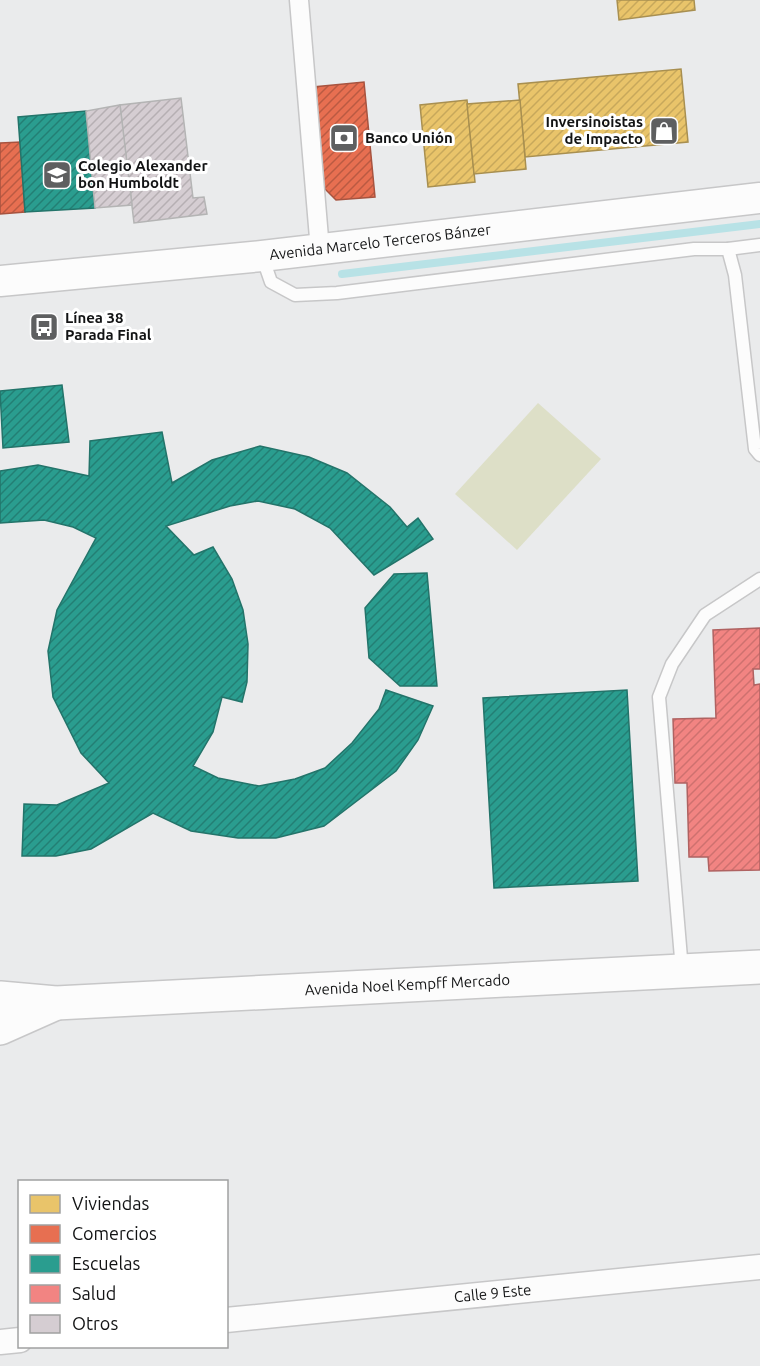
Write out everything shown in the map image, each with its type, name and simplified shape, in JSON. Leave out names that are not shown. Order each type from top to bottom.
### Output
[{"type":"main road","name":"Avenida Noel Kempff Mercado","points":[[0,998],[56,1004],[760,967]]},
{"type":"main road","name":"Avenida Noel Kempff Mercado","points":[[0,1028],[56,1004]]},
{"type":"street","points":[[299,0],[320,250]]},
{"type":"street","name":"Avenida Marcelo Terceros Bánzer","points":[[0,281],[320,250],[760,198]]},
{"type":"street","name":"Calle 9 Este","points":[[228,1320],[760,1268]]},
{"type":"street","points":[[0,1342],[18,1340]]},
{"type":"lane","points":[[262,256],[271,282],[295,295],[349,292],[694,249],[728,249],[760,245]]},
{"type":"lane","points":[[728,249],[735,275],[755,449],[760,455]]},
{"type":"lane","points":[[682,971],[659,697],[672,664],[705,615],[760,579]]},
{"type":"green space","points":[[538,403],[601,459],[517,550],[455,494]]},
{"type":"building: Viviendas","points":[[617,0],[694,0],[695,10],[619,20]]},
{"type":"building: Viviendas","points":[[681,69],[688,142],[525,157],[518,84]]},
{"type":"building: Viviendas","points":[[467,100],[475,182],[428,187],[420,105]]},
{"type":"building: Viviendas","points":[[520,100],[526,169],[474,174],[467,104]]},
{"type":"building: Comercios","name":"Banco Unión","points":[[364,82],[375,197],[336,200],[324,188],[313,87]]},
{"type":"building: Comercios","points":[[21,142],[25,212],[0,214],[0,143]]},
{"type":"building: Escuelas","name":"Colegio Alexander bon Humboldt","points":[[86,111],[95,208],[25,212],[18,117]]},
{"type":"building: Escuelas","points":[[62,385],[69,442],[3,448],[0,391]]},
{"type":"building: Escuelas","points":[[162,432],[172,483],[212,460],[260,446],[309,457],[347,473],[390,507],[407,527],[418,518],[433,539],[374,575],[330,528],[295,509],[258,501],[230,506],[166,526],[194,555],[213,547],[232,579],[243,610],[248,644],[247,682],[242,702],[222,697],[213,732],[193,766],[218,778],[259,786],[295,779],[325,768],[352,743],[379,709],[386,690],[433,706],[418,740],[396,771],[324,826],[276,838],[238,838],[191,831],[153,813],[91,849],[56,856],[22,856],[24,804],[57,805],[109,783],[81,753],[53,697],[48,651],[57,610],[96,538],[73,527],[44,520],[0,523],[0,471],[38,465],[89,476],[90,441]]},
{"type":"building: Escuelas","points":[[427,573],[437,686],[400,686],[369,658],[365,608],[394,574]]},
{"type":"building: Escuelas","points":[[627,690],[638,881],[494,888],[483,698]]},
{"type":"building: Salud","points":[[760,628],[760,669],[753,669],[754,685],[760,684],[760,870],[709,871],[708,857],[689,857],[687,783],[675,783],[673,719],[716,718],[713,630]]},
{"type":"building: Otros","points":[[181,98],[193,198],[204,197],[207,214],[134,223],[120,105]]},
{"type":"building: Otros","points":[[120,105],[132,205],[95,208],[86,111]]},
{"type":"waterway","points":[[342,274],[760,224]]},
{"type":"place","name":"Inversinoistas de Impacto","points":[[664,131]]},
{"type":"place","name":"Banco Unión","points":[[344,138]]},
{"type":"place","name":"Colegio Alexander bon Humboldt","points":[[57,175]]},
{"type":"place","name":"Línea 38 Parada Final","points":[[44,327]]}]
